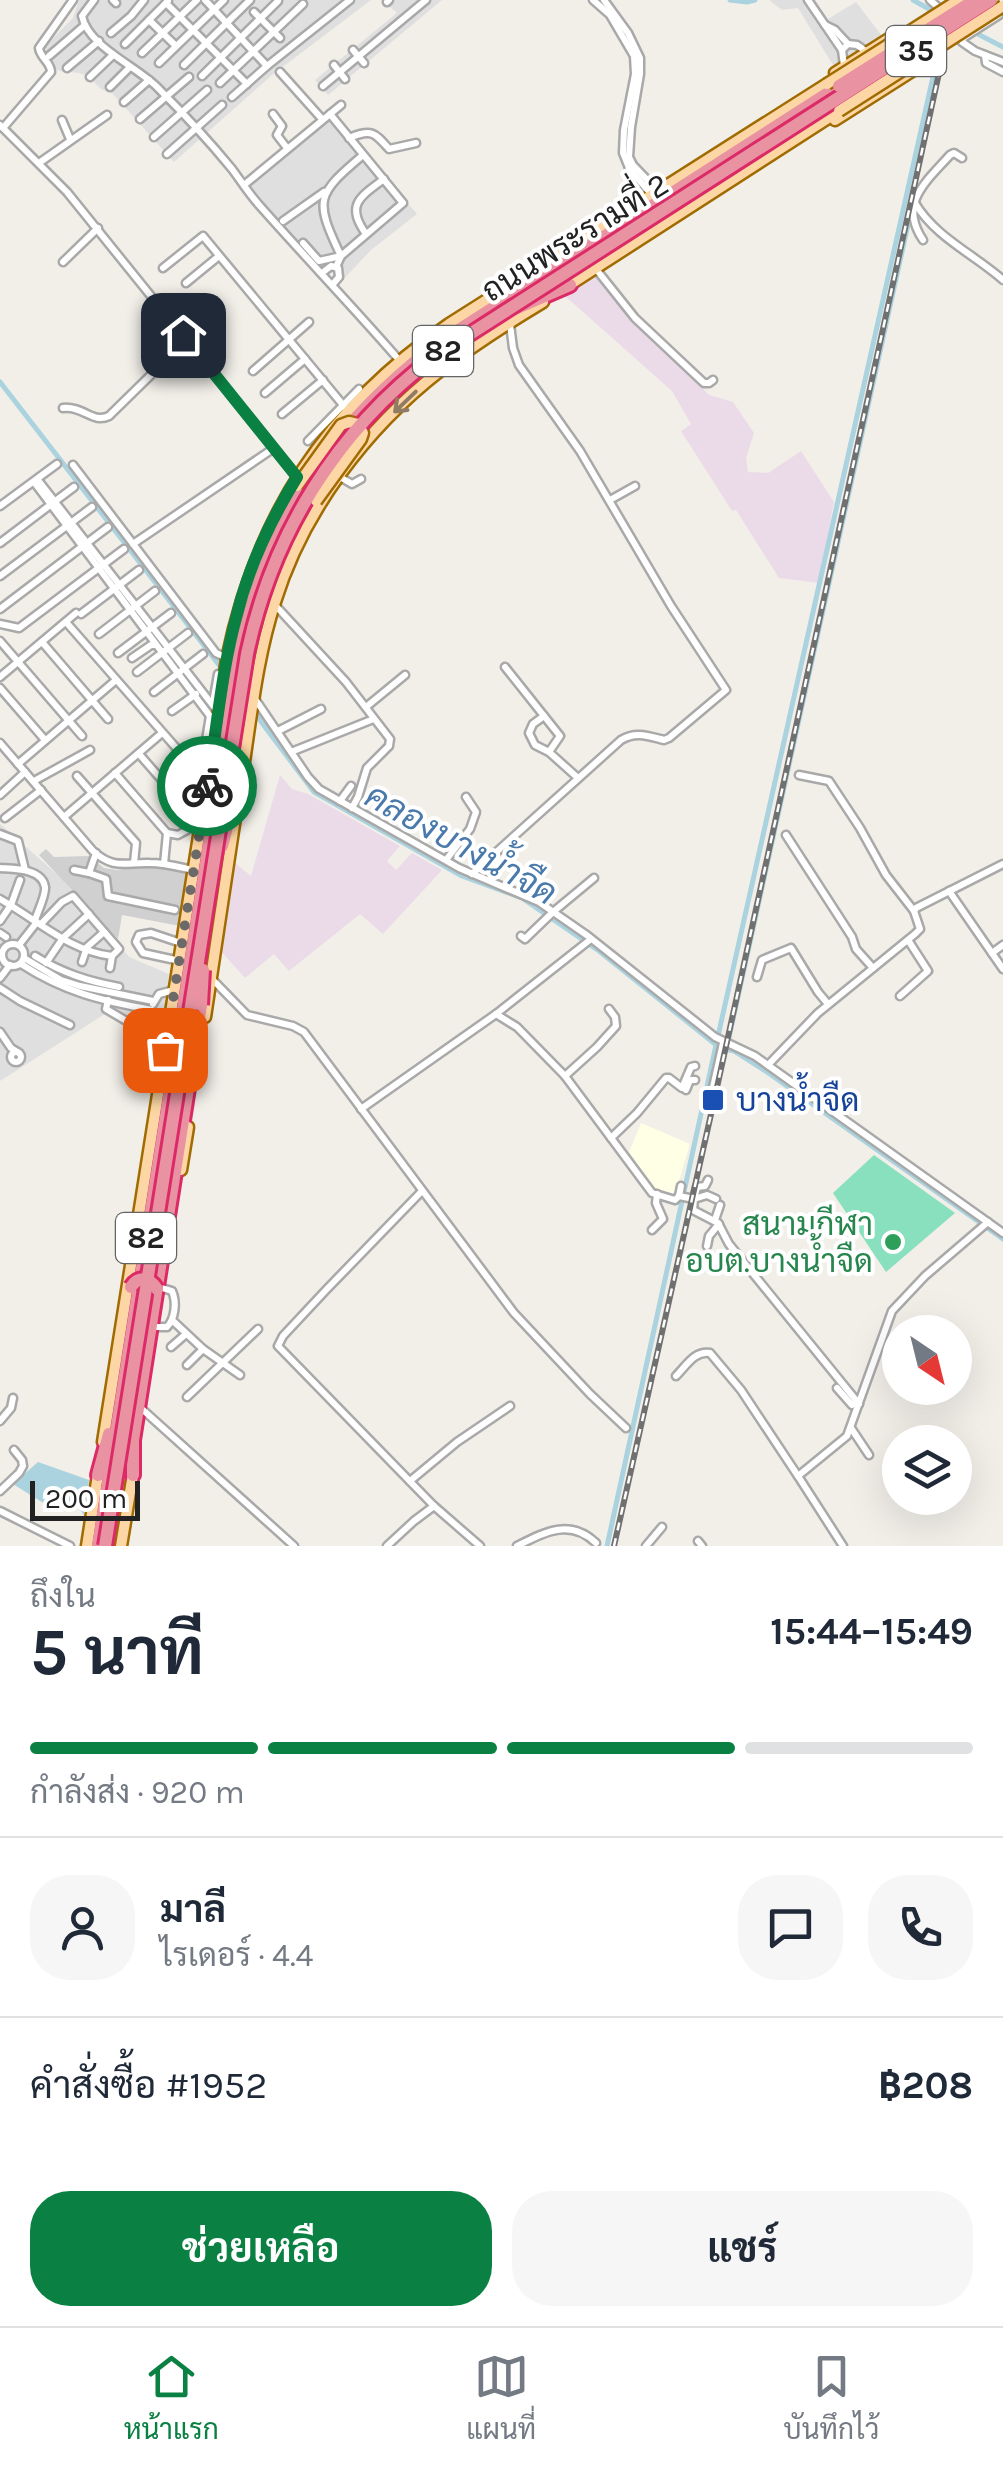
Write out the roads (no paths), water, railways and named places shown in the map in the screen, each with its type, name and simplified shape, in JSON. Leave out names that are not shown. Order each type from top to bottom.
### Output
[{"type":"highway","name":"ถนนพระรามที่ 2","points":[[503,314],[609,234],[833,85],[976,0]]},
{"type":"highway","name":"82","points":[[103,1546],[238,654],[254,593],[295,501],[346,428],[390,384],[440,344],[976,0]]},
{"type":"highway","name":"ถนนพระรามที่ 2","points":[[103,1546],[214,856],[240,648],[258,578],[283,522],[314,469],[351,421],[424,354],[503,314],[996,6]]},
{"type":"highway","name":"82","points":[[198,932],[261,598],[298,512],[356,429],[397,388],[447,348],[996,6]]},
{"type":"highway","points":[[564,251],[609,234]]},
{"type":"highway","points":[[503,314],[538,268]]},
{"type":"highway","points":[[503,314],[570,284]]},
{"type":"highway","points":[[214,856],[243,767]]},
{"type":"highway","points":[[208,769],[210,800],[205,842],[214,856]]},
{"type":"highway","points":[[116,1474],[108,1436],[176,1001],[198,932]]},
{"type":"highway","points":[[116,1474],[133,1440],[159,1289],[201,1005],[198,932]]},
{"type":"highway","points":[[132,1287],[137,1280],[144,1279],[159,1289]]},
{"type":"main road","name":"ถนนพระรามที่ 2","points":[[87,1546],[143,1410],[159,1289],[212,978],[243,767],[232,631],[265,547],[297,481],[346,408],[449,324],[833,85],[959,0]]},
{"type":"main road","points":[[672,182],[709,154],[898,34],[918,59],[917,68],[736,178]]},
{"type":"main road","name":"ถนนพระรามที่ 2","points":[[570,284],[736,178],[838,107]]},
{"type":"main road","name":"ถนนพระรามที่ 2","points":[[120,1546],[116,1474],[170,1024],[199,807],[208,769],[211,710],[237,687],[264,640],[290,562],[307,526],[340,476],[403,404],[503,314]]},
{"type":"main road","points":[[264,640],[269,609],[295,538],[316,501],[361,439],[358,424],[342,425],[297,481]]},
{"type":"street","points":[[74,0],[39,48],[50,72],[2,126],[98,228],[297,481]]},
{"type":"street","points":[[111,32],[144,0]]},
{"type":"street","points":[[142,53],[197,0]]},
{"type":"street","points":[[205,0],[267,66]]},
{"type":"street","points":[[159,62],[224,0]]},
{"type":"street","points":[[184,65],[250,0]]},
{"type":"street","points":[[232,97],[334,8],[350,0]]},
{"type":"street","points":[[593,0],[610,16],[636,61],[624,153],[655,193]]},
{"type":"street","points":[[808,0],[829,34],[845,47]]},
{"type":"street","points":[[930,0],[945,3]]},
{"type":"street","points":[[125,44],[137,26],[168,1],[247,84]]},
{"type":"street","points":[[202,76],[257,15],[278,1]]},
{"type":"street","points":[[607,1],[640,58],[630,126],[630,164]]},
{"type":"street","points":[[323,86],[337,69],[425,3]]},
{"type":"street","points":[[898,34],[945,3]]},
{"type":"street","points":[[90,4],[82,16],[85,26],[113,55],[166,96],[400,361]]},
{"type":"street","points":[[220,84],[295,17],[303,4]]},
{"type":"street","points":[[985,55],[986,63],[1001,72],[1002,62],[966,46],[962,40],[996,6]]},
{"type":"street","points":[[151,15],[176,46]]},
{"type":"street","points":[[257,15],[276,35]]},
{"type":"street","points":[[49,56],[85,26]]},
{"type":"street","points":[[66,68],[99,41]]},
{"type":"street","points":[[845,47],[858,44],[867,52]]},
{"type":"street","points":[[844,68],[845,47]]},
{"type":"street","points":[[90,77],[113,55]]},
{"type":"street","points":[[110,87],[130,67]]},
{"type":"street","points":[[337,69],[346,79]]},
{"type":"street","points":[[280,72],[350,138],[403,204],[341,256],[336,267]]},
{"type":"street","points":[[140,119],[189,77]]},
{"type":"street","points":[[124,102],[149,80]]},
{"type":"street","points":[[154,137],[207,90]]},
{"type":"street","points":[[168,154],[222,105]]},
{"type":"street","points":[[244,185],[341,105]]},
{"type":"street","points":[[273,114],[282,126],[277,136],[287,148]]},
{"type":"street","points":[[39,163],[106,115]]},
{"type":"street","points":[[82,116],[87,128]]},
{"type":"street","points":[[62,120],[70,139]]},
{"type":"street","points":[[350,138],[372,133],[389,149],[416,143]]},
{"type":"street","points":[[283,222],[326,191],[363,155]]},
{"type":"street","points":[[923,240],[912,210],[920,189],[950,155],[962,158]]},
{"type":"street","points":[[366,234],[355,213],[358,202],[384,179]]},
{"type":"street","points":[[326,191],[324,217],[341,256]]},
{"type":"street","points":[[915,203],[946,236],[1003,280]]},
{"type":"street","points":[[63,262],[98,228]]},
{"type":"street","points":[[162,268],[201,237],[206,239],[346,408]]},
{"type":"street","points":[[303,244],[320,261],[341,256]]},
{"type":"street","points":[[186,283],[219,256]]},
{"type":"street","points":[[322,274],[336,267]]},
{"type":"street","points":[[333,284],[340,272],[336,267]]},
{"type":"street","points":[[596,268],[635,318],[659,341],[704,382],[713,380]]},
{"type":"street","points":[[472,874],[620,740],[642,734],[664,740],[726,690],[671,606],[580,451],[519,365],[503,314]]},
{"type":"street","points":[[252,371],[309,322]]},
{"type":"street","points":[[62,408],[76,408],[97,418],[110,416],[160,366],[183,335]]},
{"type":"street","points":[[265,392],[305,360]]},
{"type":"street","points":[[282,414],[323,380]]},
{"type":"street","points":[[308,440],[346,408],[359,389]]},
{"type":"street","points":[[363,446],[373,454]]},
{"type":"street","points":[[132,544],[274,448]]},
{"type":"street","points":[[0,506],[58,464]]},
{"type":"street","points":[[73,464],[216,653],[237,687],[278,732],[316,786],[472,874],[528,895],[716,1037],[747,1051],[985,1225],[1003,1233]]},
{"type":"street","points":[[340,476],[352,484],[361,479]]},
{"type":"street","points":[[36,481],[211,710]]},
{"type":"street","points":[[610,500],[634,486]]},
{"type":"street","points":[[0,543],[74,487]]},
{"type":"street","points":[[0,576],[92,506]]},
{"type":"street","points":[[0,610],[108,528]]},
{"type":"street","points":[[0,624],[17,629],[124,549]]},
{"type":"street","points":[[0,677],[66,622],[140,570]]},
{"type":"street","points":[[164,586],[174,578]]},
{"type":"street","points":[[99,634],[155,592]]},
{"type":"street","points":[[274,604],[316,647],[388,735],[390,744],[367,768],[352,808]]},
{"type":"street","points":[[118,653],[171,613]]},
{"type":"street","points":[[66,622],[184,758],[208,769]]},
{"type":"street","points":[[136,672],[188,633]]},
{"type":"street","points":[[0,641],[82,736]]},
{"type":"street","points":[[42,642],[108,719]]},
{"type":"street","points":[[132,658],[151,645],[163,648]]},
{"type":"street","points":[[154,692],[203,654]]},
{"type":"street","points":[[194,661],[200,671]]},
{"type":"street","points":[[505,667],[560,736],[549,752]]},
{"type":"street","points":[[366,707],[405,676]]},
{"type":"street","points":[[18,764],[116,680]]},
{"type":"street","points":[[0,688],[45,740]]},
{"type":"street","points":[[172,711],[198,692]]},
{"type":"street","points":[[278,732],[320,710]]},
{"type":"street","points":[[544,716],[528,733],[535,744],[578,778]]},
{"type":"street","points":[[291,752],[371,720]]},
{"type":"street","points":[[64,817],[162,733]]},
{"type":"street","points":[[0,743],[96,853],[111,864],[164,864],[192,870]]},
{"type":"street","points":[[34,782],[90,750]]},
{"type":"street","points":[[115,772],[167,834],[185,832],[199,807],[182,802],[139,754]]},
{"type":"street","points":[[0,794],[26,772]]},
{"type":"street","points":[[768,1066],[810,1020],[910,942],[920,929],[914,911],[886,875],[829,780],[799,775]]},
{"type":"street","points":[[76,776],[136,844],[134,863]]},
{"type":"street","points":[[340,801],[351,786]]},
{"type":"street","points":[[4,816],[41,790]]},
{"type":"street","points":[[446,860],[470,829],[476,812],[466,797]]},
{"type":"street","points":[[0,834],[18,841],[25,870]]},
{"type":"street","points":[[164,864],[167,834]]},
{"type":"street","points":[[786,835],[856,949],[873,968]]},
{"type":"street","points":[[88,872],[96,853]]},
{"type":"street","points":[[111,864],[106,879],[110,897],[175,910]]},
{"type":"street","points":[[914,911],[1003,864]]},
{"type":"street","points":[[0,868],[25,870],[45,885],[38,922]]},
{"type":"street","points":[[74,870],[106,879]]},
{"type":"street","points":[[520,936],[525,939],[594,878]]},
{"type":"street","points":[[0,921],[20,880]]},
{"type":"street","points":[[951,894],[1003,969]]},
{"type":"street","points":[[19,945],[38,922],[73,896],[119,948],[112,956],[110,968]]},
{"type":"street","points":[[0,899],[87,951],[112,956]]},
{"type":"street","points":[[46,963],[63,938],[89,914]]},
{"type":"street","points":[[82,962],[87,947],[104,932]]},
{"type":"street","points":[[180,962],[142,952],[136,942],[139,935],[150,933],[182,943]]},
{"type":"street","points":[[362,1109],[496,1014],[588,941]]},
{"type":"street","points":[[900,996],[928,970],[910,942]]},
{"type":"street","points":[[8,964],[2,943],[19,945],[23,961]]},
{"type":"street","points":[[992,952],[1003,945]]},
{"type":"street","points":[[757,978],[762,960],[790,948],[828,1004]]},
{"type":"street","points":[[35,956],[83,980],[119,987]]},
{"type":"street","points":[[23,961],[54,984],[108,1000],[152,1005]]},
{"type":"street","points":[[0,975],[8,964],[23,961],[61,980],[152,1005]]},
{"type":"street","points":[[212,978],[246,1015],[301,1029],[514,1313],[626,1428]]},
{"type":"street","points":[[0,988],[70,1025]]},
{"type":"street","points":[[152,1005],[159,994],[175,991]]},
{"type":"street","points":[[108,1000],[106,1008],[157,1039]]},
{"type":"street","points":[[152,1005],[158,1019],[170,1024]]},
{"type":"street","points":[[564,1076],[616,1026],[608,1009]]},
{"type":"street","points":[[496,1014],[510,1021],[564,1076],[648,1188],[673,1200],[707,1194],[718,1202],[717,1222],[707,1246]]},
{"type":"street","points":[[0,1032],[2,1042],[15,1055]]},
{"type":"street","points":[[712,1092],[724,1043]]},
{"type":"street","points":[[687,1090],[691,1067],[695,1066]]},
{"type":"street","points":[[611,1138],[638,1114],[666,1078],[687,1090]]},
{"type":"street","points":[[687,1090],[690,1080],[695,1080]]},
{"type":"street","points":[[686,1197],[708,1180]]},
{"type":"street","points":[[681,1186],[692,1210],[717,1222],[729,1244],[858,1403]]},
{"type":"street","points":[[422,1191],[283,1336],[278,1346],[434,1506],[480,1546]]},
{"type":"street","points":[[652,1230],[663,1219],[656,1203],[657,1194]]},
{"type":"street","points":[[798,1476],[844,1440],[892,1311],[925,1276],[985,1225]]},
{"type":"street","points":[[156,1327],[167,1327],[172,1320],[175,1298],[172,1292],[159,1289]]},
{"type":"street","points":[[172,1320],[240,1375]]},
{"type":"street","points":[[186,1397],[258,1329]]},
{"type":"street","points":[[171,1348],[186,1334]]},
{"type":"street","points":[[187,1366],[204,1349]]},
{"type":"street","points":[[676,1376],[700,1353],[710,1353],[741,1390],[843,1546]]},
{"type":"street","points":[[837,1388],[852,1405],[858,1403]]},
{"type":"street","points":[[0,1421],[11,1408],[13,1398]]},
{"type":"street","points":[[410,1481],[510,1406]]},
{"type":"street","points":[[143,1410],[294,1546]]},
{"type":"street","points":[[850,1428],[869,1455]]},
{"type":"street","points":[[0,1490],[22,1469],[22,1460],[14,1450]]},
{"type":"street","points":[[387,1546],[434,1506]]},
{"type":"street","points":[[0,1511],[70,1546]]},
{"type":"street","points":[[646,1546],[662,1527]]},
{"type":"street","points":[[518,1546],[556,1528],[589,1536],[596,1542]]},
{"type":"water","points":[[38,1462],[89,1480],[84,1515],[73,1501],[56,1511],[13,1484]]},
{"type":"waterway","points":[[730,0],[755,0]]},
{"type":"waterway","points":[[913,0],[938,14]]},
{"type":"waterway","points":[[970,30],[1003,47]]},
{"type":"waterway","points":[[607,1546],[939,50]]},
{"type":"waterway","points":[[728,1042],[909,220]]},
{"type":"waterway","name":"คลองบางน้ำจืด","points":[[0,382],[223,670]]},
{"type":"waterway","name":"คลองบางน้ำจืด","points":[[243,693],[314,792],[462,876],[522,898],[599,951],[720,1048],[734,1051],[767,1072],[1003,1239]]},
{"type":"railway","points":[[614,1546],[955,0]]},
{"type":"place","name":"บางน้ำจืด","points":[[713,1100]]},
{"type":"place","name":"สนามกีฬา อบต.บางน้ำจืด","points":[[893,1242]]}]
